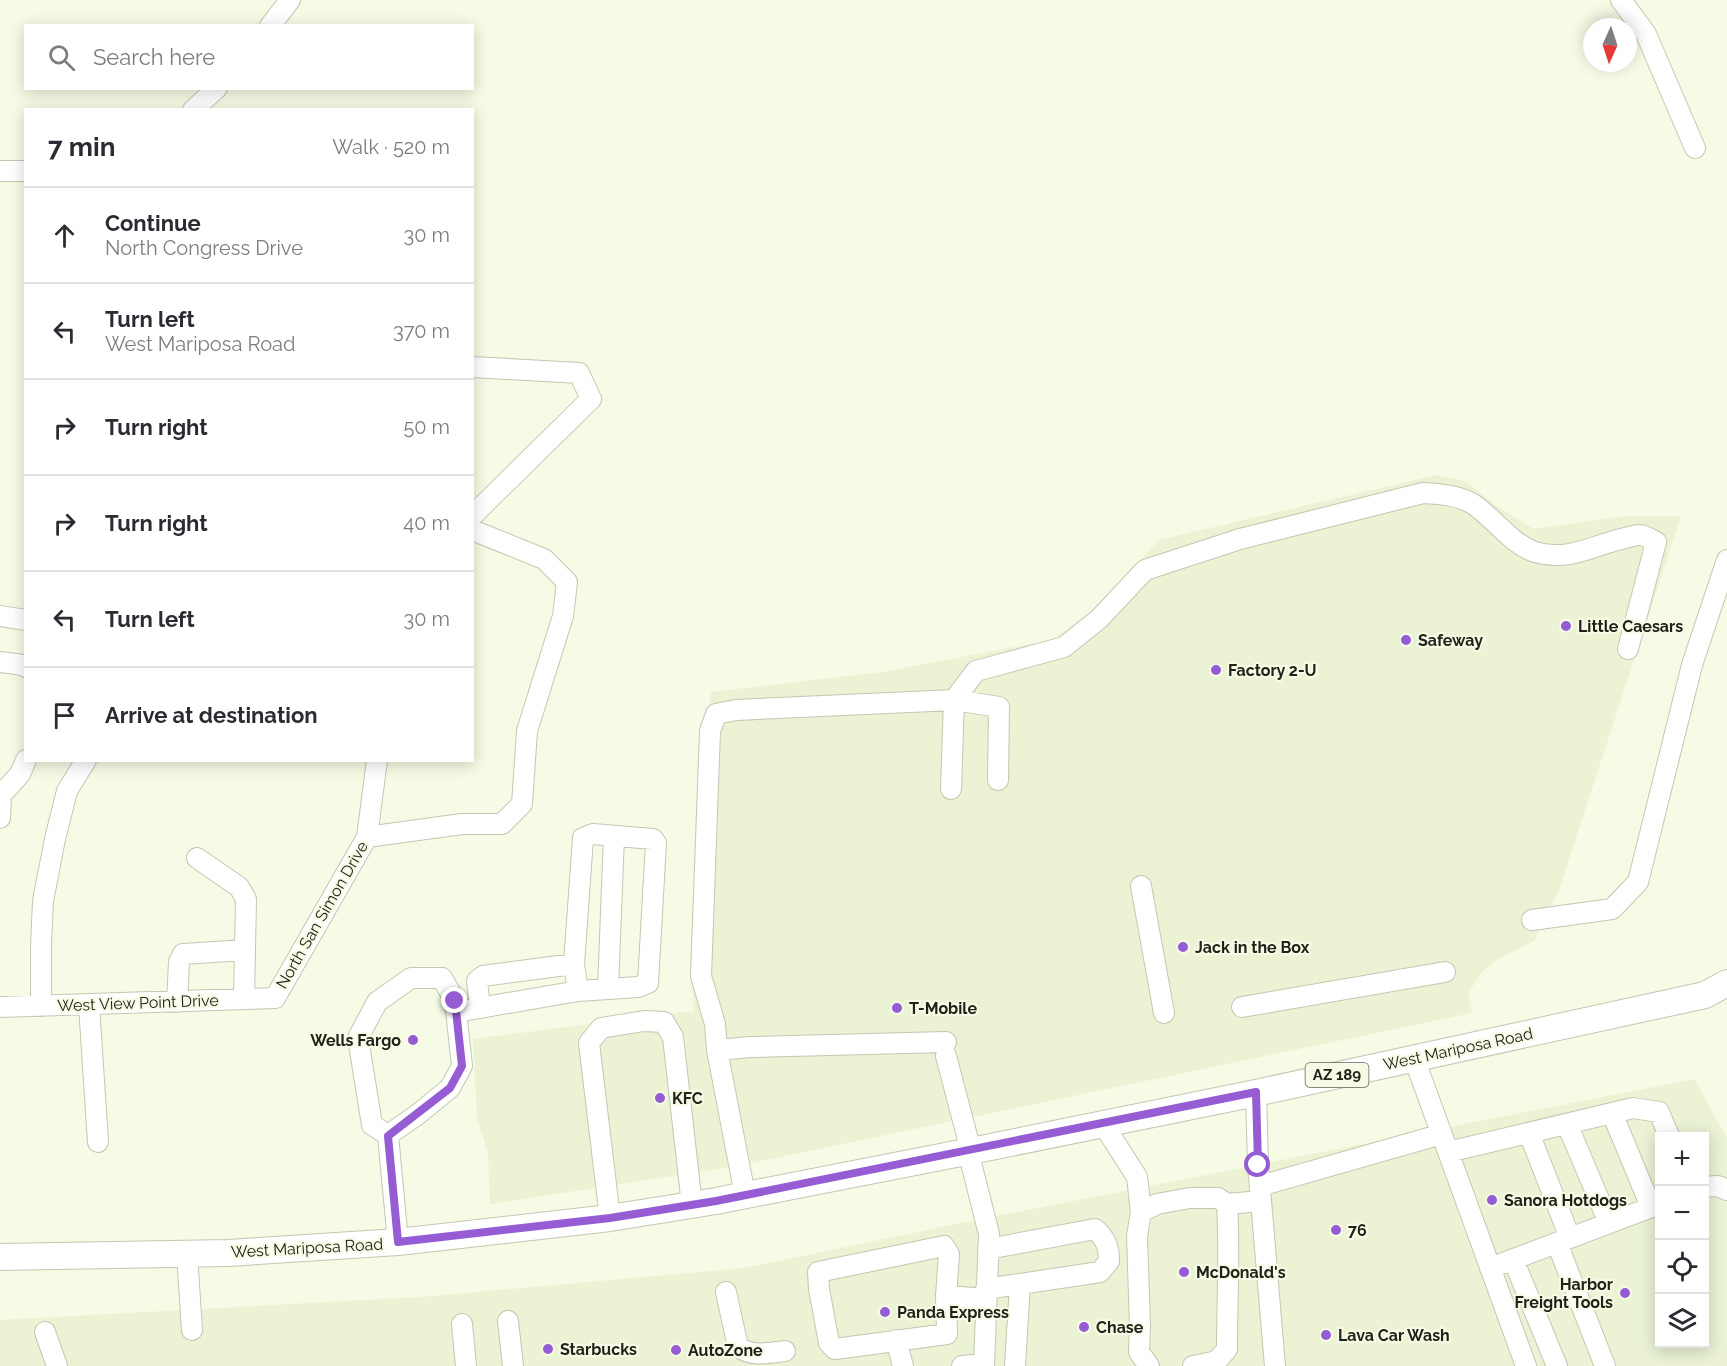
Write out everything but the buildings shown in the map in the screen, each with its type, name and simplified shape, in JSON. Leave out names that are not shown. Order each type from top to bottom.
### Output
[{"type":"main road","name":"West Mariposa Road","points":[[0,1257],[228,1253],[398,1242],[610,1218],[745,1195],[1103,1124],[1720,991]]},
{"type":"street","points":[[272,24],[290,0]]},
{"type":"street","points":[[1621,0],[1646,33],[1695,148]]},
{"type":"street","points":[[195,108],[215,90]]},
{"type":"street","points":[[0,171],[24,171]]},
{"type":"street","points":[[474,367],[579,373],[591,399],[474,514]]},
{"type":"street","points":[[951,789],[954,699],[976,671],[1064,647],[1099,619],[1145,570],[1240,539],[1423,493],[1446,495],[1471,503],[1513,539],[1535,552],[1564,556],[1587,551],[1605,542],[1640,535],[1656,542],[1628,649]]},
{"type":"street","points":[[368,837],[462,824],[502,824],[522,804],[527,731],[563,616],[567,582],[544,559],[474,531]]},
{"type":"street","points":[[1532,920],[1612,909],[1638,882],[1692,665],[1727,560]]},
{"type":"street","points":[[0,616],[24,620]]},
{"type":"street","points":[[0,662],[24,666]]},
{"type":"street","points":[[745,1195],[717,1050],[715,1024],[700,976],[710,731],[716,714],[736,710],[954,699],[999,707],[998,780]]},
{"type":"street","points":[[0,818],[1,795],[20,774],[25,762]]},
{"type":"street","points":[[41,1006],[43,901],[68,791],[85,762]]},
{"type":"street","name":"North San Simon Drive","points":[[275,999],[368,837],[377,762]]},
{"type":"street","points":[[456,1012],[578,992],[638,987],[648,983],[656,843],[653,839],[593,834],[583,838],[574,964],[578,992]]},
{"type":"street","points":[[608,989],[614,836]]},
{"type":"street","points":[[197,858],[240,887],[246,899],[244,999]]},
{"type":"street","points":[[1141,886],[1164,1013]]},
{"type":"street","points":[[177,1002],[179,962],[183,954],[245,950]]},
{"type":"street","points":[[480,1008],[477,981],[483,976],[574,964]]},
{"type":"street","points":[[1242,1007],[1445,972]]},
{"type":"street","points":[[411,978],[442,978],[455,1001],[462,1066],[450,1088],[388,1136],[372,1125],[358,1038],[377,1002],[411,978]]},
{"type":"street","name":"West View Point Drive","points":[[0,1007],[275,999]]},
{"type":"street","points":[[89,1005],[98,1142]]},
{"type":"street","points":[[610,1218],[589,1043],[601,1028],[644,1021],[664,1022],[673,1037],[692,1205]]},
{"type":"street","points":[[717,1050],[751,1047],[946,1049],[988,1234],[984,1365],[962,1366]]},
{"type":"street","points":[[1414,1058],[1490,1268],[1522,1365]]},
{"type":"street","points":[[1256,1092],[1261,1193],[1275,1366]]},
{"type":"street","points":[[1227,1204],[1445,1143],[1529,1133],[1633,1108],[1659,1112],[1667,1132]]},
{"type":"street","points":[[1490,1268],[1655,1206],[1612,1113]]},
{"type":"street","points":[[1103,1124],[1137,1177],[1141,1212],[1137,1236],[1139,1352],[1149,1366]]},
{"type":"street","points":[[1567,1124],[1610,1223]]},
{"type":"street","points":[[1529,1133],[1605,1366]]},
{"type":"street","points":[[388,1136],[398,1242]]},
{"type":"street","points":[[1709,1187],[1718,1186],[1727,1190]]},
{"type":"street","points":[[1141,1212],[1157,1204],[1190,1198],[1218,1198],[1227,1204]]},
{"type":"street","points":[[1193,1366],[1217,1360],[1227,1349],[1229,1240],[1227,1204]]},
{"type":"street","points":[[946,1296],[986,1294],[1020,1284],[1100,1272],[1109,1262],[1109,1249],[1103,1236],[1095,1229],[988,1249]]},
{"type":"street","points":[[945,1246],[949,1254],[946,1296],[947,1334],[896,1340],[837,1358],[828,1343],[818,1272],[945,1246]]},
{"type":"street","points":[[187,1254],[192,1330]]},
{"type":"street","points":[[1513,1259],[1557,1366]]},
{"type":"street","points":[[1109,1262],[1137,1263]]},
{"type":"street","points":[[1015,1366],[1020,1284]]},
{"type":"street","points":[[726,1292],[738,1347],[758,1354],[785,1351]]},
{"type":"street","points":[[508,1321],[513,1366]]},
{"type":"street","points":[[462,1324],[466,1366]]},
{"type":"street","points":[[45,1332],[57,1366]]},
{"type":"street","points":[[896,1340],[903,1366]]},
{"type":"shaded area","points":[[1436,475],[1465,481],[1498,507],[1534,529],[1626,516],[1681,516],[1559,890],[1534,941],[1498,959],[1481,973],[1468,994],[1472,1013],[732,1167],[490,1204],[488,1153],[477,1118],[473,1039],[694,1011],[690,962],[699,787],[711,692],[883,672],[1051,640],[1093,610],[1159,540]]},
{"type":"shaded area","points":[[1694,1079],[1727,1138],[1727,1366],[0,1366],[0,1320],[421,1297],[745,1268],[966,1222]]},
{"type":"place","name":"Little Caesars","points":[[1566,626]]},
{"type":"place","name":"Safeway","points":[[1406,640]]},
{"type":"place","name":"Factory 2-U","points":[[1216,670]]},
{"type":"place","name":"Jack in the Box","points":[[1183,947]]},
{"type":"place","name":"T-Mobile","points":[[897,1008]]},
{"type":"place","name":"Wells Fargo","points":[[413,1040]]},
{"type":"place","name":"KFC","points":[[660,1098]]},
{"type":"place","name":"Sanora Hotdogs","points":[[1492,1200]]},
{"type":"place","name":"76","points":[[1336,1230]]},
{"type":"place","name":"McDonald's","points":[[1184,1272]]},
{"type":"place","name":"Harbor Freight Tools","points":[[1625,1293]]},
{"type":"place","name":"Panda Express","points":[[885,1312]]},
{"type":"place","name":"Chase","points":[[1084,1327]]},
{"type":"place","name":"Lava Car Wash","points":[[1326,1335]]},
{"type":"place","name":"Starbucks","points":[[548,1349]]},
{"type":"place","name":"AutoZone","points":[[676,1350]]},
{"type":"route","points":[[455,1001],[462,1066],[450,1088],[388,1136],[398,1242],[610,1218],[716,1201],[1256,1092],[1258,1165]]}]
